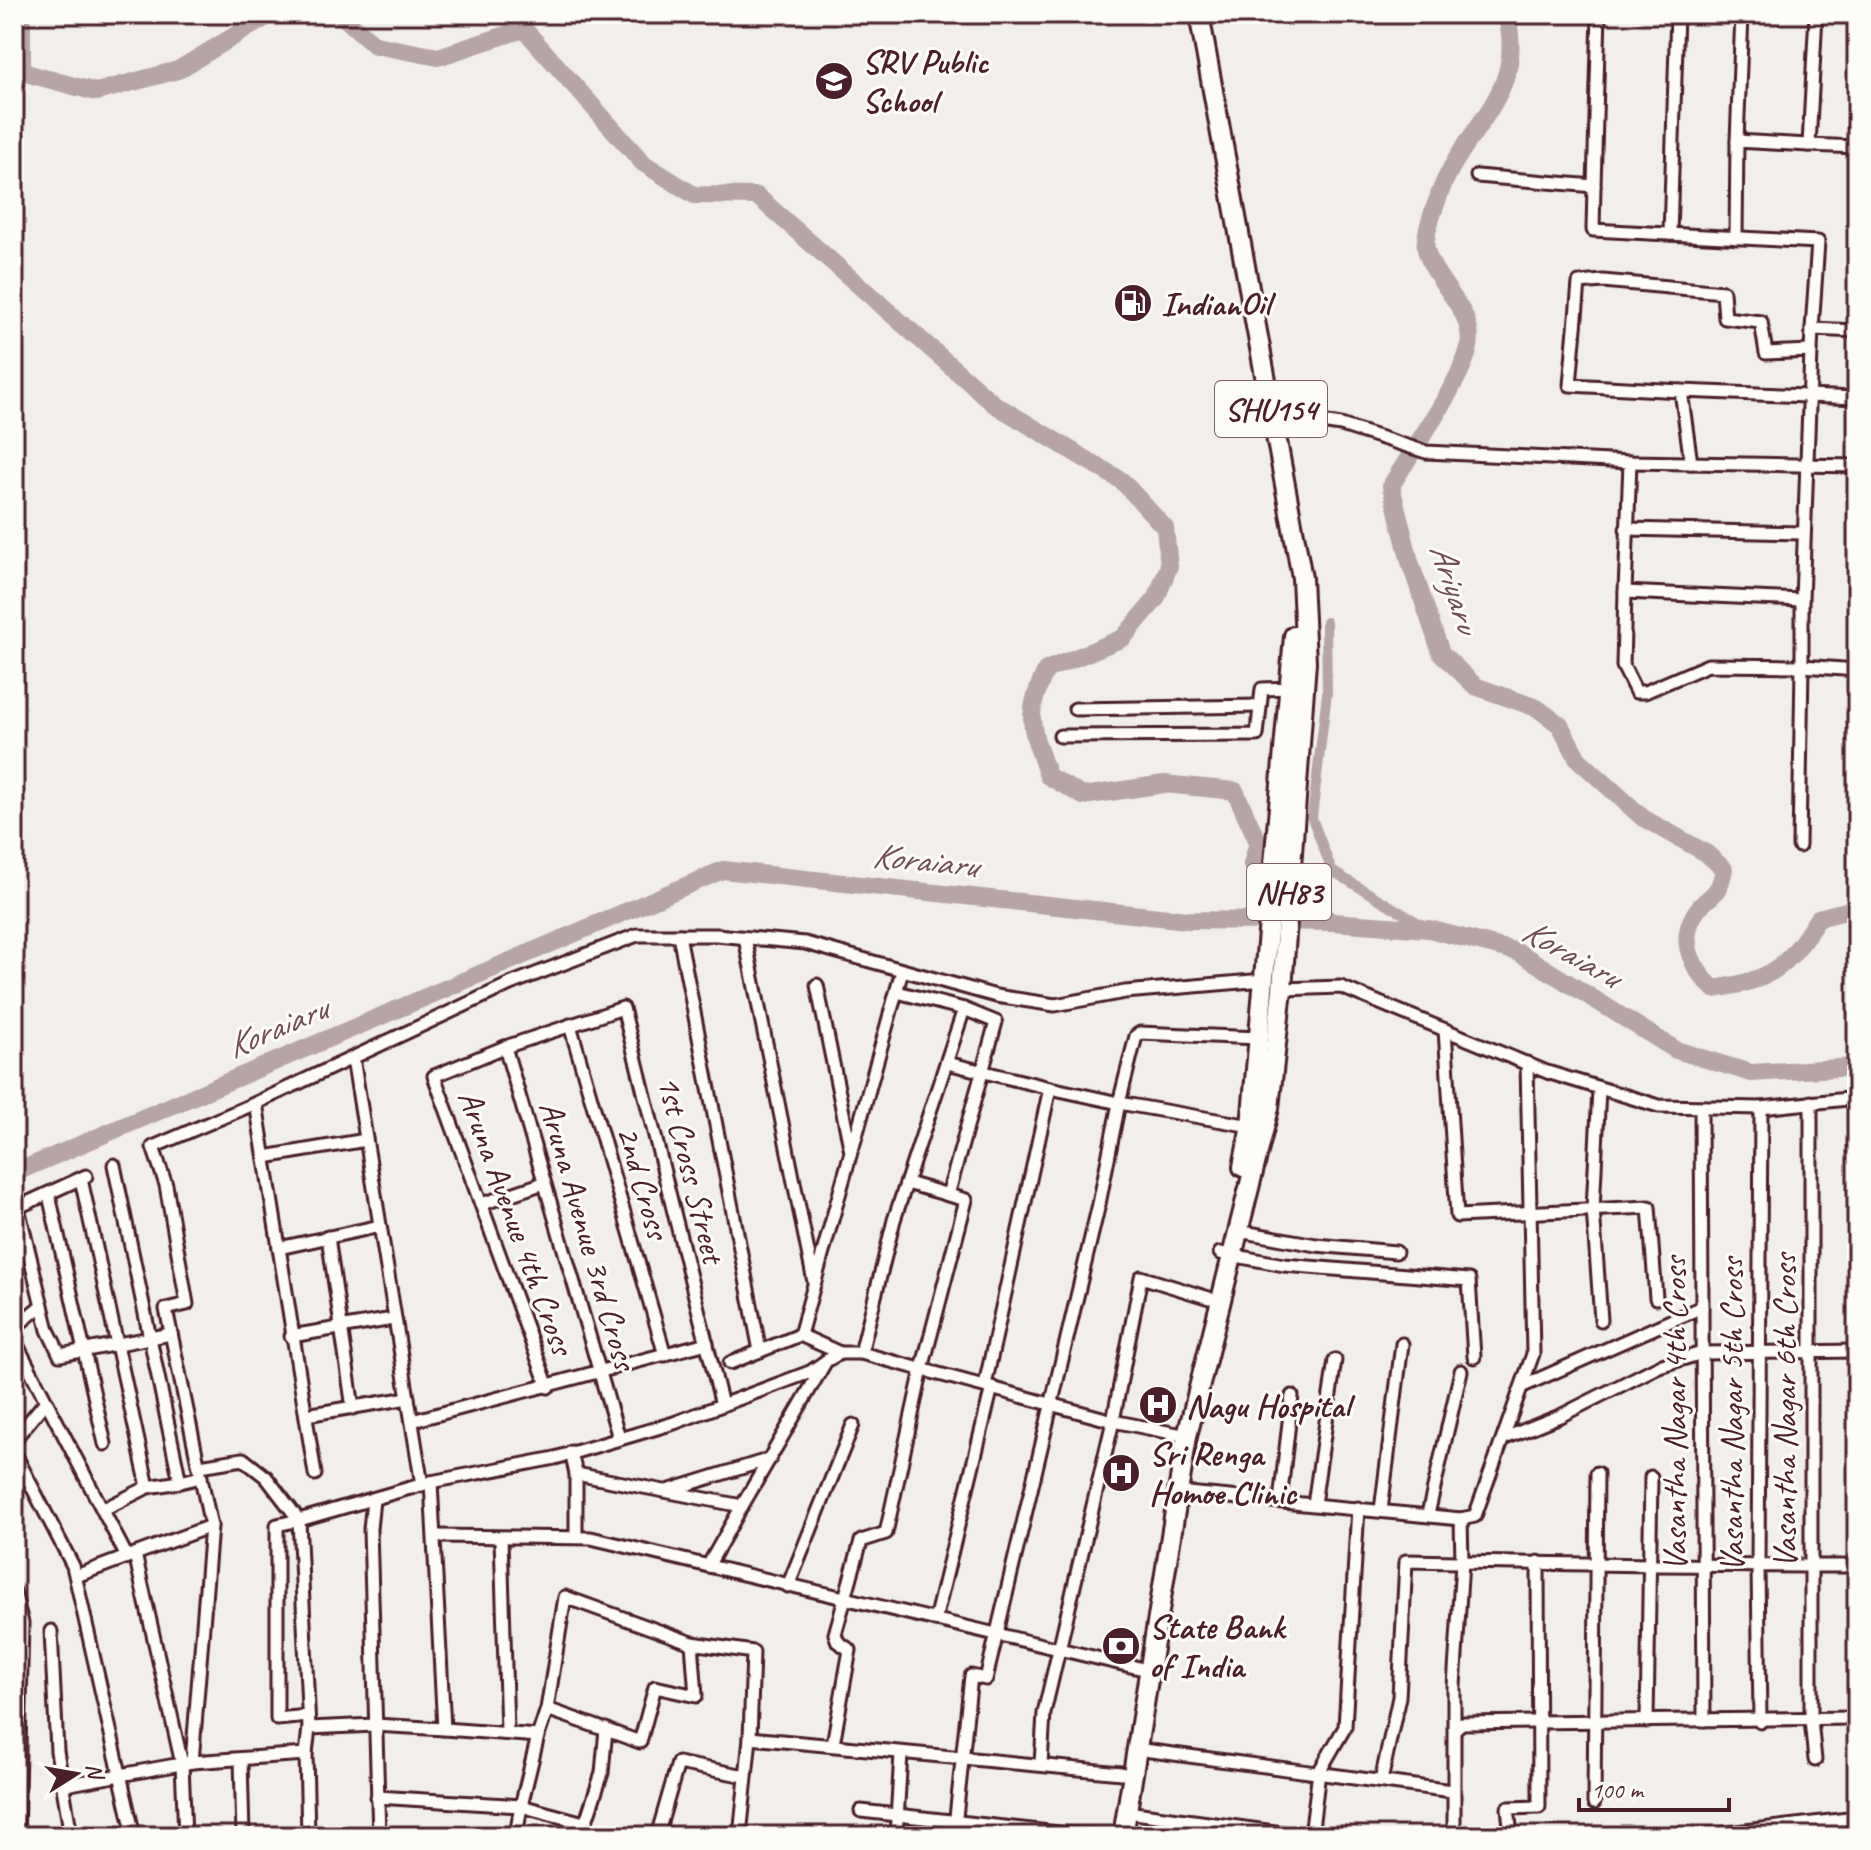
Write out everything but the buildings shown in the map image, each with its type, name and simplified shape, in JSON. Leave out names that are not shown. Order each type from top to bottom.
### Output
[{"type":"highway","name":"NH83","points":[[1123,1836],[1139,1668],[1182,1436],[1209,1298],[1238,1231],[1269,1108],[1282,983],[1286,807],[1282,741],[1292,688],[1294,643],[1287,557],[1266,413],[1189,14]]},
{"type":"highway","name":"SHU154","points":[[1199,14],[1266,413],[1302,578],[1306,662],[1286,807]]},
{"type":"highway","name":"NH83","points":[[1112,1836],[1121,1773],[1131,1748],[1177,1492],[1182,1436],[1226,1254],[1251,1126],[1264,975],[1286,807]]},
{"type":"street","points":[[1599,14],[1593,230],[1818,242],[1802,533],[1799,846]]},
{"type":"street","points":[[1670,234],[1677,14]]},
{"type":"street","points":[[1736,238],[1742,14]]},
{"type":"street","points":[[1809,145],[1816,14]]},
{"type":"street","points":[[1737,141],[1857,147]]},
{"type":"street","points":[[1477,176],[1594,186]]},
{"type":"street","points":[[1811,351],[1766,353],[1761,322],[1725,318],[1723,292],[1603,281],[1579,283],[1570,385],[1857,398]]},
{"type":"street","points":[[1812,329],[1857,331]]},
{"type":"street","points":[[1681,391],[1691,463]]},
{"type":"street","points":[[1266,413],[1385,436],[1426,452],[1630,462],[1857,466]]},
{"type":"street","points":[[1630,462],[1623,666],[1636,692],[1645,692],[1708,665],[1857,670]]},
{"type":"street","points":[[1626,529],[1802,533]]},
{"type":"street","points":[[1625,592],[1802,600]]},
{"type":"street","points":[[1060,736],[1257,735],[1262,689],[1292,688]]},
{"type":"street","points":[[1075,709],[1260,706]]},
{"type":"street","points":[[185,1836],[187,1763],[211,1526],[166,1309],[187,1304],[166,1185],[153,1147],[256,1103],[510,984],[637,935],[805,943],[996,996],[1055,1005],[1125,992],[1264,975]]},
{"type":"street","points":[[679,935],[760,1351]]},
{"type":"street","points":[[745,938],[814,1285]]},
{"type":"street","points":[[800,1335],[902,971]]},
{"type":"street","points":[[1282,983],[1341,987],[1527,1063],[1599,1089],[1659,1106],[1761,1108],[1857,1098]]},
{"type":"street","points":[[817,985],[851,1152]]},
{"type":"street","points":[[897,992],[964,1009],[996,1022],[948,1195]]},
{"type":"street","name":"1st Cross Street","points":[[570,1025],[623,1008],[722,1405]]},
{"type":"street","points":[[861,1353],[907,1183],[964,1009]]},
{"type":"street","points":[[505,1047],[570,1025]]},
{"type":"street","name":"2nd Cross","points":[[570,1025],[665,1355]]},
{"type":"street","points":[[1445,1030],[1457,1216],[1649,1207],[1656,1298]]},
{"type":"street","points":[[954,1836],[971,1676],[986,1679],[1136,1036],[1140,1033],[1259,1038]]},
{"type":"street","name":"Aruna Avenue 4th Cross","points":[[505,1047],[434,1076],[548,1387]]},
{"type":"street","name":"Aruna Avenue 3rd Cross","points":[[505,1047],[619,1438]]},
{"type":"street","points":[[353,1058],[393,1319],[437,1536],[444,1729]]},
{"type":"street","points":[[947,1063],[1119,1103],[1251,1126]]},
{"type":"street","points":[[1177,1492],[1461,1519],[1475,1516],[1533,1354],[1527,1063]]},
{"type":"street","points":[[935,1620],[1050,1088]]},
{"type":"street","points":[[1599,1089],[1593,1209],[1601,1320]]},
{"type":"street","name":"Vasantha Nagar 6th Cross","points":[[1811,1102],[1811,1720],[1815,1760]]},
{"type":"street","points":[[256,1103],[315,1474]]},
{"type":"street","name":"Vasantha Nagar 4th Cross","points":[[1701,1108],[1704,1720]]},
{"type":"street","name":"Vasantha Nagar 5th Cross","points":[[1760,1722],[1761,1108]]},
{"type":"street","points":[[265,1157],[366,1140]]},
{"type":"street","points":[[114,1165],[180,1482]]},
{"type":"street","points":[[148,1487],[119,1345],[84,1177],[16,1209],[56,1351],[64,1356],[85,1352],[119,1345],[150,1339],[171,1334]]},
{"type":"street","points":[[482,1204],[544,1183]]},
{"type":"street","points":[[833,1744],[850,1650],[835,1639],[861,1541],[886,1533],[922,1369],[966,1200],[907,1183]]},
{"type":"street","points":[[49,1195],[105,1444]]},
{"type":"street","points":[[279,1248],[380,1226]]},
{"type":"street","points":[[1238,1231],[1316,1245],[1396,1252]]},
{"type":"street","points":[[328,1237],[353,1408]]},
{"type":"street","points":[[1226,1254],[1284,1265],[1469,1280],[1474,1357]]},
{"type":"street","points":[[1041,1764],[1044,1713],[1113,1421],[1141,1277],[1209,1298]]},
{"type":"street","points":[[14,1328],[42,1305]]},
{"type":"street","points":[[1523,1386],[1702,1307]]},
{"type":"street","points":[[291,1336],[393,1319]]},
{"type":"street","points":[[730,1363],[800,1335],[840,1353],[861,1353],[1113,1421],[1182,1436]]},
{"type":"street","points":[[14,1339],[131,1556],[187,1763]]},
{"type":"street","points":[[412,1421],[707,1343]]},
{"type":"street","points":[[1381,1510],[1402,1344]]},
{"type":"street","points":[[1505,1438],[1560,1416],[1659,1366],[1702,1353],[1857,1351]]},
{"type":"street","points":[[538,1736],[507,1731],[277,1719],[277,1525],[426,1484],[571,1452],[674,1423],[810,1372],[840,1353]]},
{"type":"street","points":[[1314,1504],[1335,1360]]},
{"type":"street","points":[[708,1566],[826,1361]]},
{"type":"street","points":[[1428,1514],[1461,1371]]},
{"type":"street","points":[[1280,1501],[1292,1396]]},
{"type":"street","points":[[306,1415],[408,1398]]},
{"type":"street","points":[[14,1440],[46,1401]]},
{"type":"street","points":[[788,1586],[853,1425]]},
{"type":"street","points":[[14,1452],[76,1576],[134,1836]]},
{"type":"street","points":[[571,1452],[576,1474],[576,1535]]},
{"type":"street","points":[[104,1509],[148,1487],[180,1482],[200,1472],[243,1459],[266,1477],[299,1520],[309,1722],[306,1754],[308,1836]]},
{"type":"street","points":[[667,1492],[770,1459]]},
{"type":"street","points":[[1594,1803],[1597,1473]]},
{"type":"street","points":[[576,1474],[742,1506]]},
{"type":"street","points":[[1647,1721],[1647,1567],[1651,1477]]},
{"type":"street","points":[[373,1500],[370,1529],[379,1836]]},
{"type":"street","points":[[1127,1812],[1308,1836],[1319,1772],[1345,1727],[1358,1508]]},
{"type":"street","points":[[1454,1836],[1454,1686],[1462,1562],[1461,1519]]},
{"type":"street","points":[[76,1576],[211,1526]]},
{"type":"street","points":[[437,1536],[501,1538],[576,1535],[1139,1668]]},
{"type":"street","points":[[501,1538],[507,1731]]},
{"type":"street","points":[[1381,1781],[1399,1697],[1406,1561],[1594,1562],[1703,1568],[1857,1566]]},
{"type":"street","points":[[1511,1836],[1508,1808],[1539,1807],[1538,1562]]},
{"type":"street","points":[[15,1597],[22,1623],[17,1836]]},
{"type":"street","points":[[516,1836],[547,1709],[565,1597],[692,1643],[753,1652],[750,1738],[740,1836]]},
{"type":"street","points":[[51,1631],[57,1751],[71,1836]]},
{"type":"street","points":[[547,1709],[640,1742],[655,1687],[696,1696],[692,1643]]},
{"type":"street","points":[[1456,1728],[1462,1723],[1760,1722],[1857,1718]]},
{"type":"street","points":[[581,1836],[602,1773],[606,1729]]},
{"type":"street","points":[[750,1738],[1121,1773]]},
{"type":"street","points":[[1131,1748],[1452,1791]]},
{"type":"street","points":[[65,1785],[187,1763],[306,1754]]},
{"type":"street","points":[[896,1836],[901,1754]]},
{"type":"street","points":[[241,1759],[243,1836]]},
{"type":"street","points":[[657,1836],[678,1763],[745,1776]]},
{"type":"street","points":[[377,1797],[521,1806],[584,1823]]},
{"type":"street","points":[[861,1811],[1086,1836]]},
{"type":"street","points":[[1701,1836],[1857,1818]]},
{"type":"waterway","points":[[22,14],[22,72],[96,92],[178,70],[271,14]]},
{"type":"waterway","points":[[340,14],[375,45],[438,57],[524,29],[643,163],[694,195],[757,196],[994,404],[1122,481],[1165,528],[1169,566],[1156,599],[1123,638],[1046,670],[1034,700],[1032,723],[1048,776],[1083,796],[1164,784],[1235,791],[1258,842],[1252,864],[1332,922]]},
{"type":"waterway","name":"Ariyaru","points":[[1506,14],[1511,42],[1509,66],[1502,87],[1452,167],[1426,236],[1430,262],[1466,321],[1469,347],[1457,378],[1391,486],[1410,562],[1441,653],[1475,686],[1537,708],[1560,725],[1578,759],[1643,818],[1706,853],[1724,869],[1719,887],[1694,915],[1688,936],[1690,956],[1700,974],[1714,989],[1750,981],[1776,969],[1797,949],[1818,918],[1846,911],[1857,915]]},
{"type":"waterway","points":[[1326,622],[1327,693],[1312,818],[1332,871],[1429,929]]},
{"type":"waterway","name":"Koraiaru","points":[[14,1173],[723,870],[1187,920],[1332,922],[1429,929],[1518,952],[1676,1050],[1751,1073],[1857,1067]]},
{"type":"place","name":"SRV Public School","points":[[834,81]]},
{"type":"place","name":"IndianOil","points":[[1133,303]]},
{"type":"place","name":"Nagu Hospital","points":[[1158,1405]]},
{"type":"place","name":"Sri Renga Homoe Clinic","points":[[1121,1473]]},
{"type":"place","name":"State Bank of India","points":[[1121,1646]]}]
